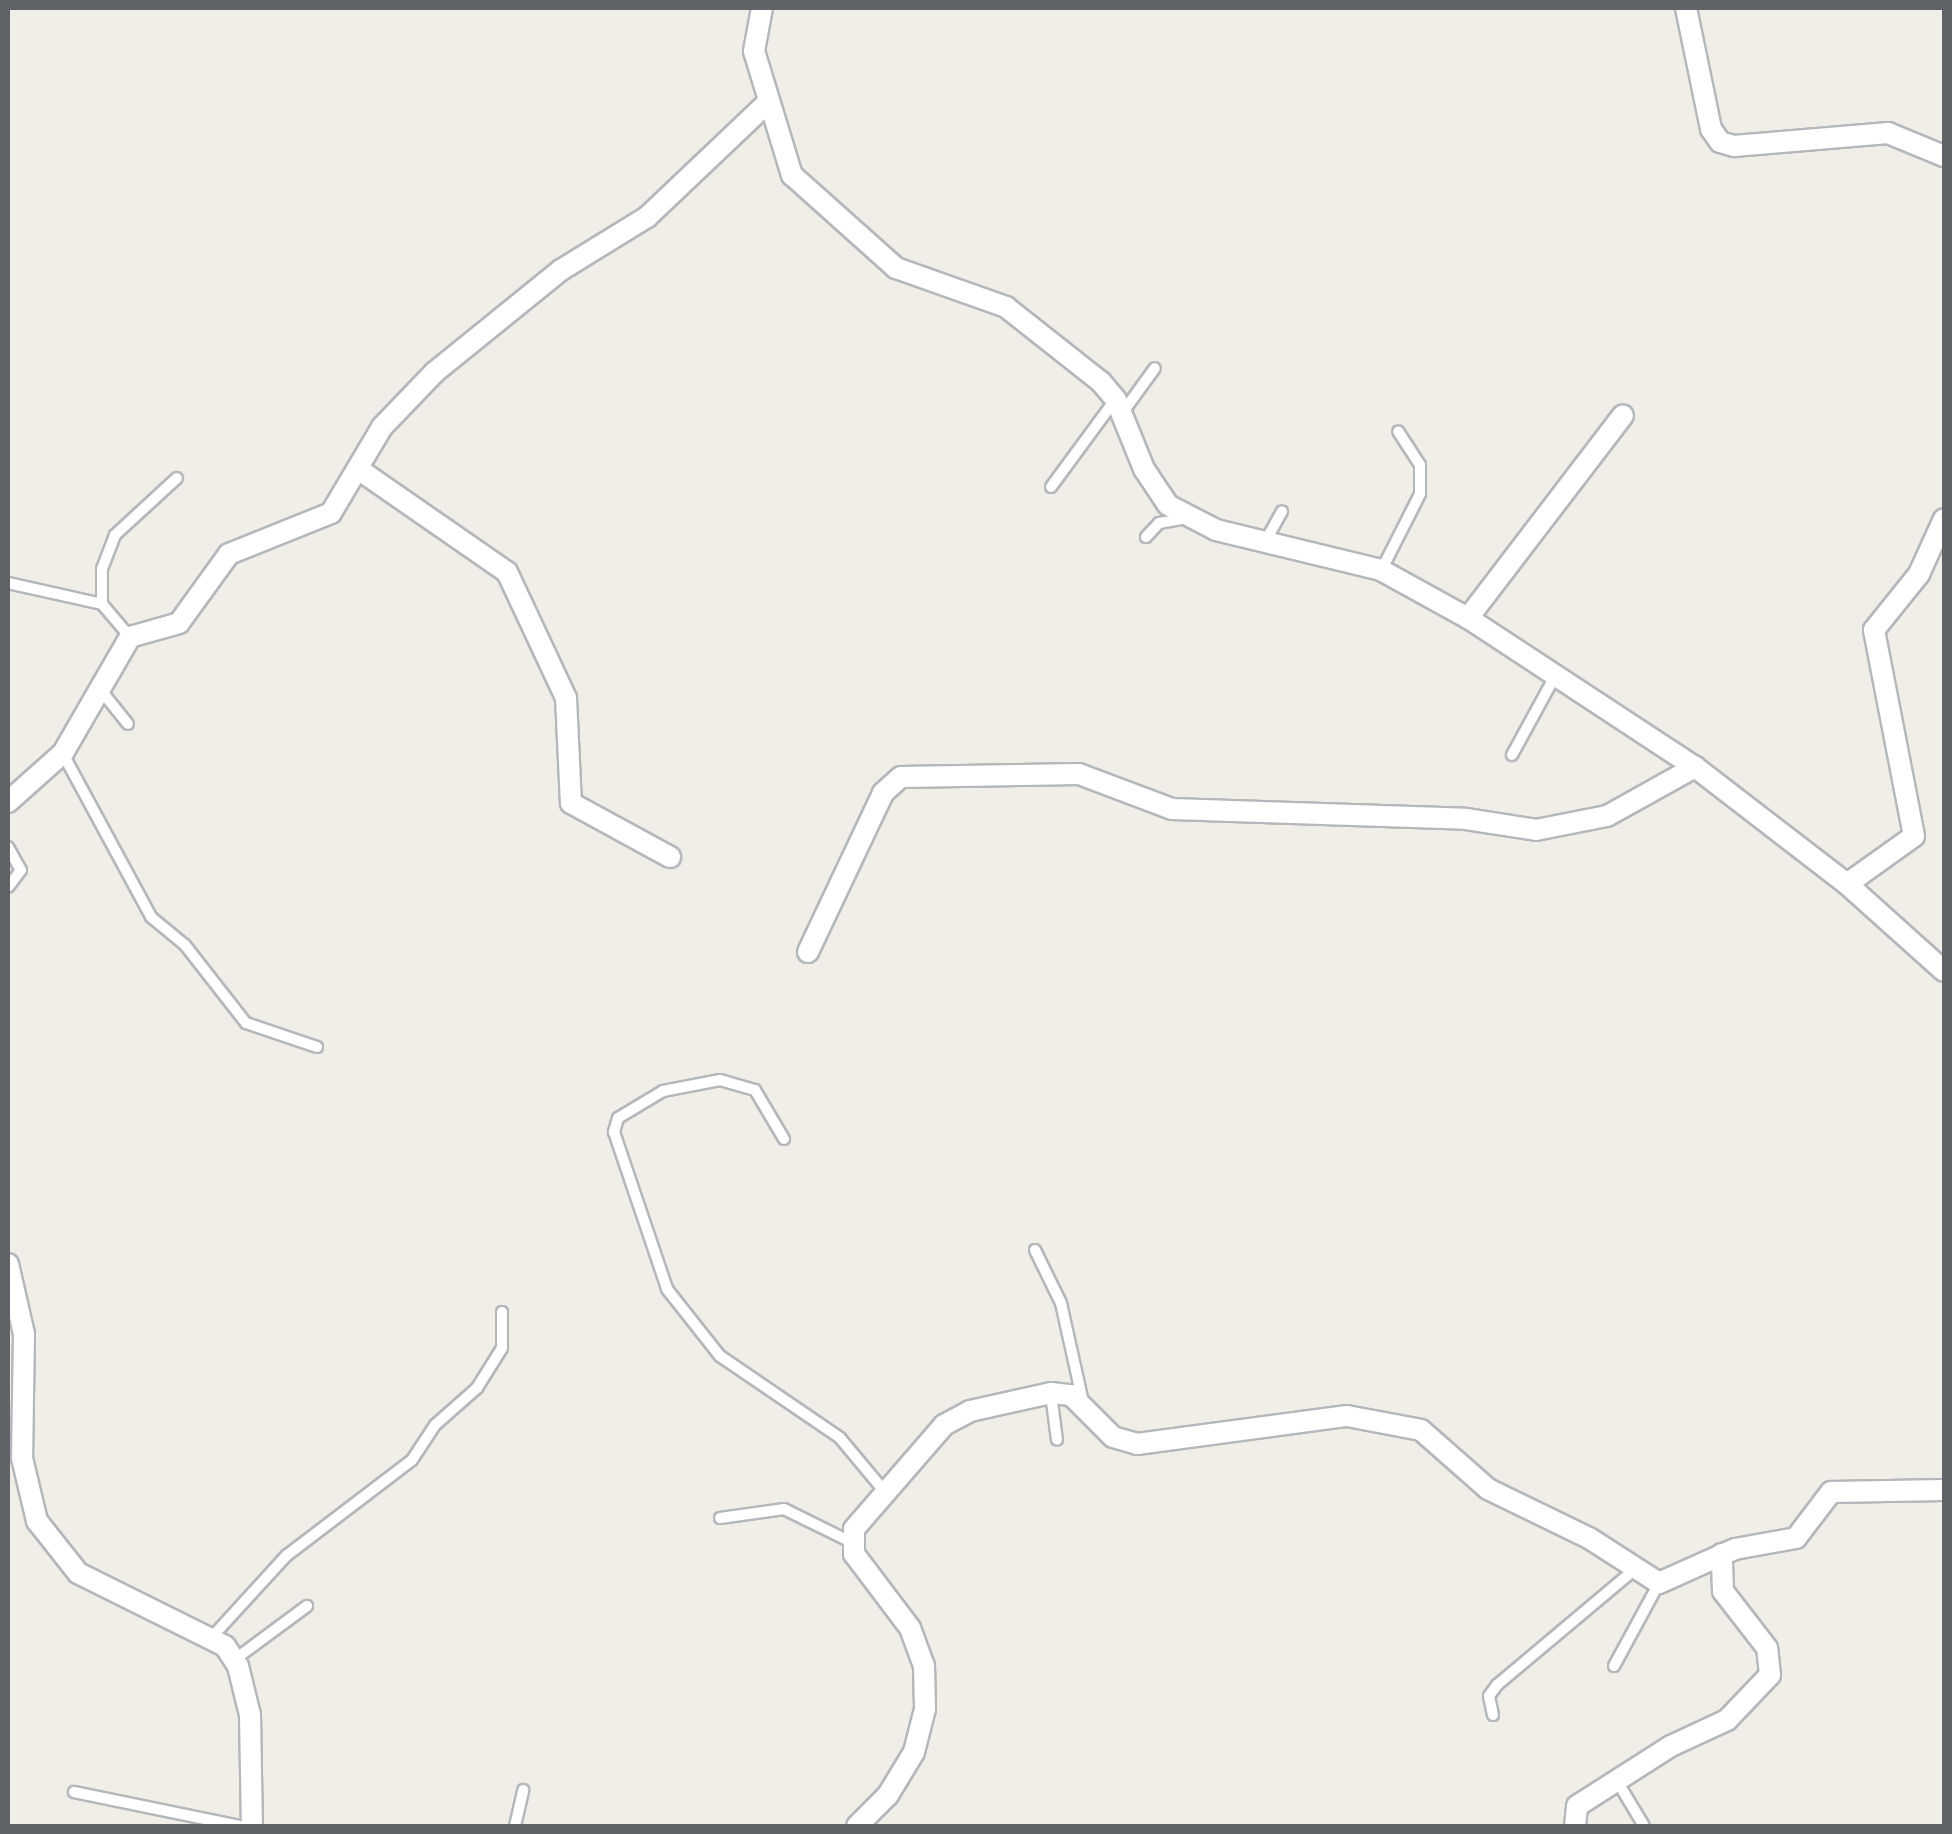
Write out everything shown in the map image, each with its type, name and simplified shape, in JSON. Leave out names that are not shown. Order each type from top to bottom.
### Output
[{"type":"street","points":[[762,8],[754,51],[765,105],[792,175],[878,254],[917,277],[1021,316],[1119,406],[1154,489],[1188,518],[1265,543],[1381,570],[1468,618],[1695,767],[1848,884],[1944,972]]},
{"type":"street","points":[[1686,8],[1711,129],[1720,142],[1752,145],[1888,133],[1944,156]]},
{"type":"street","points":[[8,802],[62,753],[130,638],[179,623],[229,554],[331,513],[395,410],[435,372],[562,270],[647,217],[765,105]]},
{"type":"street","points":[[1468,618],[1623,415]]},
{"type":"street","points":[[358,468],[507,572],[566,698],[571,803],[670,857]]},
{"type":"street","points":[[1848,884],[1914,836],[1874,630],[1919,574],[1944,520]]},
{"type":"street","points":[[808,952],[884,793],[901,777],[1079,774],[1172,809],[1466,818],[1536,830],[1607,816],[1695,767]]},
{"type":"street","points":[[8,1264],[24,1334],[22,1458],[38,1522],[78,1573],[212,1636],[234,1660],[250,1715],[252,1826]]},
{"type":"street","points":[[857,1826],[888,1795],[914,1752],[926,1709],[924,1666],[910,1628],[851,1542],[886,1492],[956,1416],[1051,1393],[1083,1402],[1113,1437],[1136,1444],[1347,1416],[1421,1430],[1488,1490],[1588,1538],[1659,1583],[1722,1554],[1796,1538],[1831,1492],[1944,1490]]},
{"type":"street","points":[[1576,1826],[1576,1806],[1727,1720],[1770,1675],[1767,1648],[1723,1591],[1722,1554]]},
{"type":"lane","points":[[1051,486],[1155,368]]},
{"type":"lane","points":[[1381,570],[1420,494],[1420,465],[1398,432]]},
{"type":"lane","points":[[102,604],[102,569],[115,535],[177,478]]},
{"type":"lane","points":[[1265,543],[1282,511]]},
{"type":"lane","points":[[1146,537],[1159,523],[1188,518]]},
{"type":"lane","points":[[8,584],[102,604],[130,638]]},
{"type":"lane","points":[[1512,755],[1555,675]]},
{"type":"lane","points":[[98,688],[128,724]]},
{"type":"lane","points":[[62,753],[150,918],[185,945],[246,1023],[317,1048]]},
{"type":"lane","points":[[8,847],[21,870],[8,887]]},
{"type":"lane","points":[[784,1139],[755,1090],[720,1080],[663,1091],[618,1118],[614,1132],[667,1289],[720,1356],[840,1438],[886,1492]]},
{"type":"lane","points":[[1035,1250],[1061,1302],[1083,1402]]},
{"type":"lane","points":[[212,1636],[286,1556],[412,1460],[435,1426],[477,1388],[502,1348],[502,1312]]},
{"type":"lane","points":[[1051,1393],[1057,1440]]},
{"type":"lane","points":[[720,1518],[784,1508],[851,1542]]},
{"type":"lane","points":[[1493,1714],[1489,1696],[1498,1685],[1617,1578],[1634,1570]]},
{"type":"lane","points":[[1614,1666],[1659,1583]]},
{"type":"lane","points":[[234,1660],[307,1606]]},
{"type":"lane","points":[[1617,1780],[1644,1826]]},
{"type":"lane","points":[[515,1826],[523,1790]]},
{"type":"lane","points":[[74,1792],[240,1826]]}]
